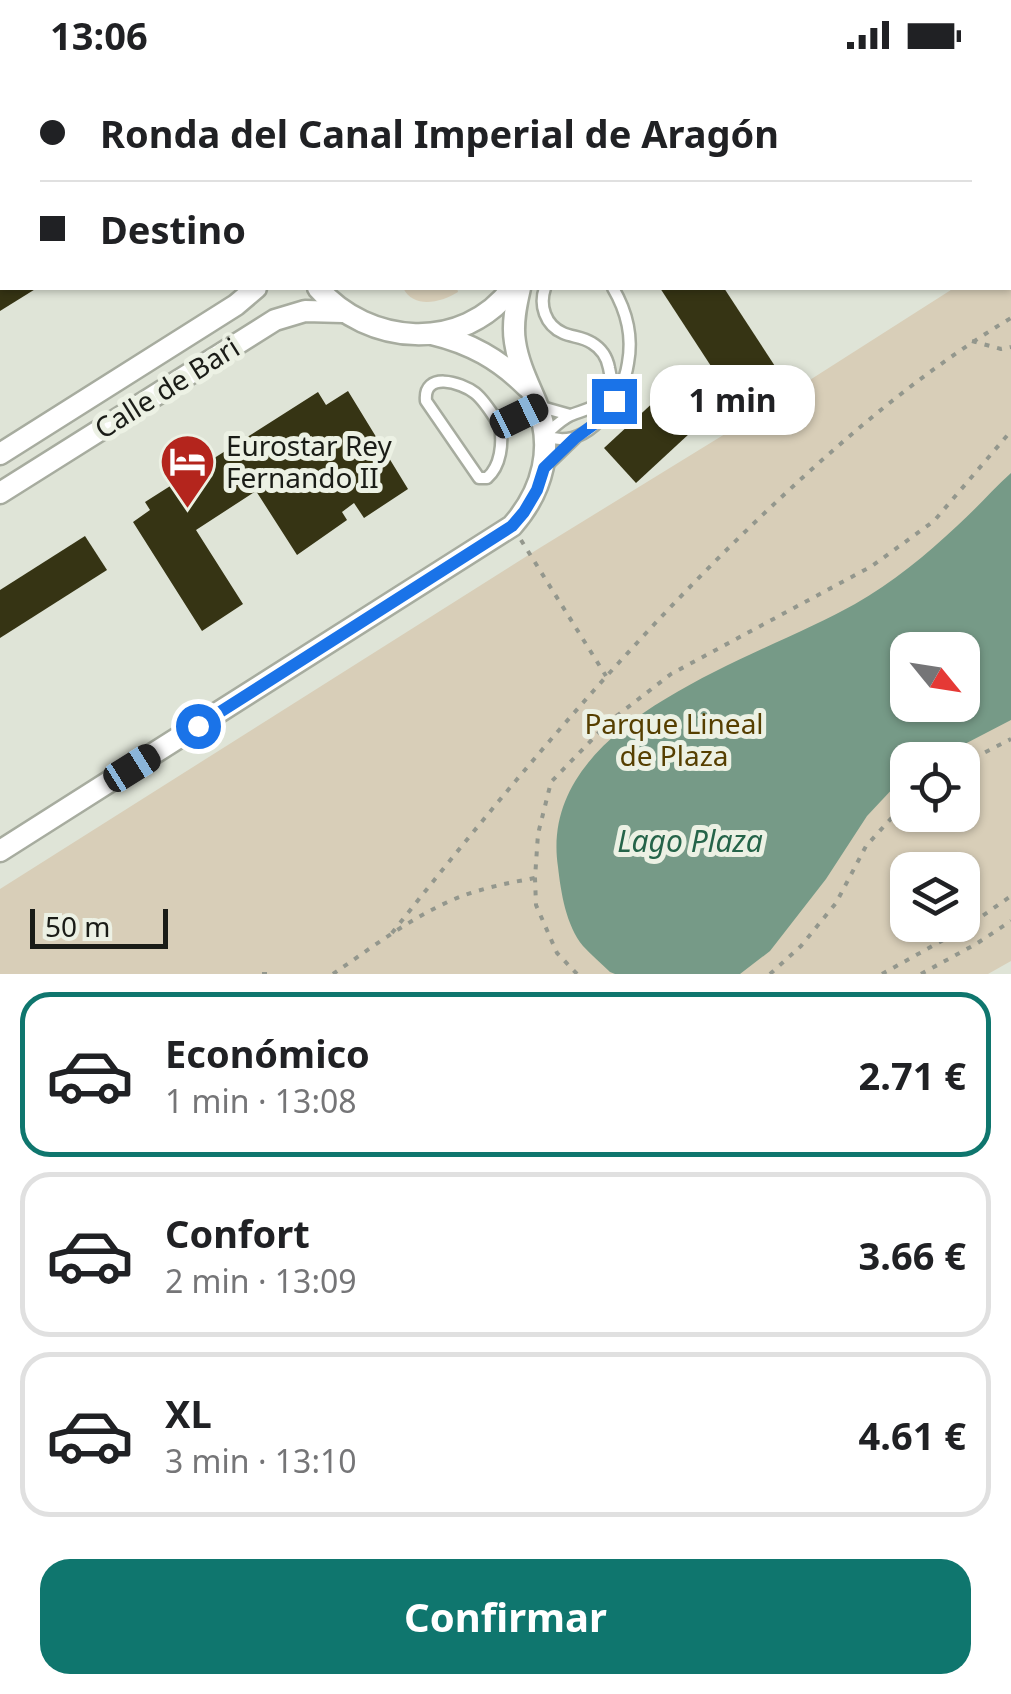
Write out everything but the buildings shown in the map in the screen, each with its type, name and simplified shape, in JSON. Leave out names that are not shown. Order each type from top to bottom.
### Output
[{"type":"street","name":"Calle de Bari","points":[[0,454],[236,305],[254,290]]},
{"type":"street","points":[[320,290],[343,312],[363,323],[408,334],[430,334],[459,326],[485,313],[510,290]]},
{"type":"street","points":[[0,851],[512,526],[537,490],[544,468],[545,435],[514,340],[520,290]]},
{"type":"street","name":"Calle de Bari","points":[[0,493],[276,320],[305,312],[343,312]]},
{"type":"street","points":[[430,334],[480,350],[506,368],[535,399]]},
{"type":"lane","points":[[544,290],[542,300],[548,322],[560,332],[597,346],[604,353],[611,374],[607,393],[600,402],[570,416],[545,435]]},
{"type":"lane","points":[[544,468],[607,412],[626,374],[629,333],[614,290]]},
{"type":"lane","points":[[443,380],[465,388],[475,393],[500,426],[497,467],[487,478],[479,478],[425,394],[429,387],[443,380]]},
{"type":"lane","points":[[500,426],[535,399],[570,416]]},
{"type":"lane","points":[[545,435],[575,438]]},
{"type":"path","points":[[392,933],[606,676],[718,558],[817,463],[972,341],[1011,318]]},
{"type":"path","points":[[972,341],[1001,349],[1011,347]]},
{"type":"path","points":[[577,974],[558,952],[536,905],[538,834],[552,782],[610,720],[671,674],[872,566],[934,521],[1011,431]]},
{"type":"path","points":[[512,526],[606,676]]},
{"type":"path","points":[[980,755],[1011,739]]},
{"type":"path","points":[[770,974],[801,946],[836,904],[866,846],[890,820]]},
{"type":"path","points":[[333,974],[392,933],[452,900],[534,878]]},
{"type":"path","points":[[882,974],[965,928],[1011,896]]},
{"type":"path","points":[[922,974],[1011,921]]},
{"type":"path","points":[[262,974],[274,974]]},
{"type":"green space","points":[[404,290],[458,292],[428,302]]},
{"type":"green space","name":"Parque Lineal de Plaza","points":[[951,290],[1011,290],[1011,961],[988,974],[0,974],[0,889]]},
{"type":"water","name":"Lago Plaza","points":[[1011,473],[1011,720],[969,742],[890,742],[890,791],[867,816],[826,879],[770,951],[740,974],[610,972],[577,938],[565,908],[559,877],[560,816],[581,772],[616,734],[662,701],[855,604],[908,568]]},
{"type":"place","name":"Eurostar Rey Fernando II","points":[[187,511]]},
{"type":"route","points":[[198,726],[512,526],[537,490],[544,468],[600,420],[614,401]]}]
